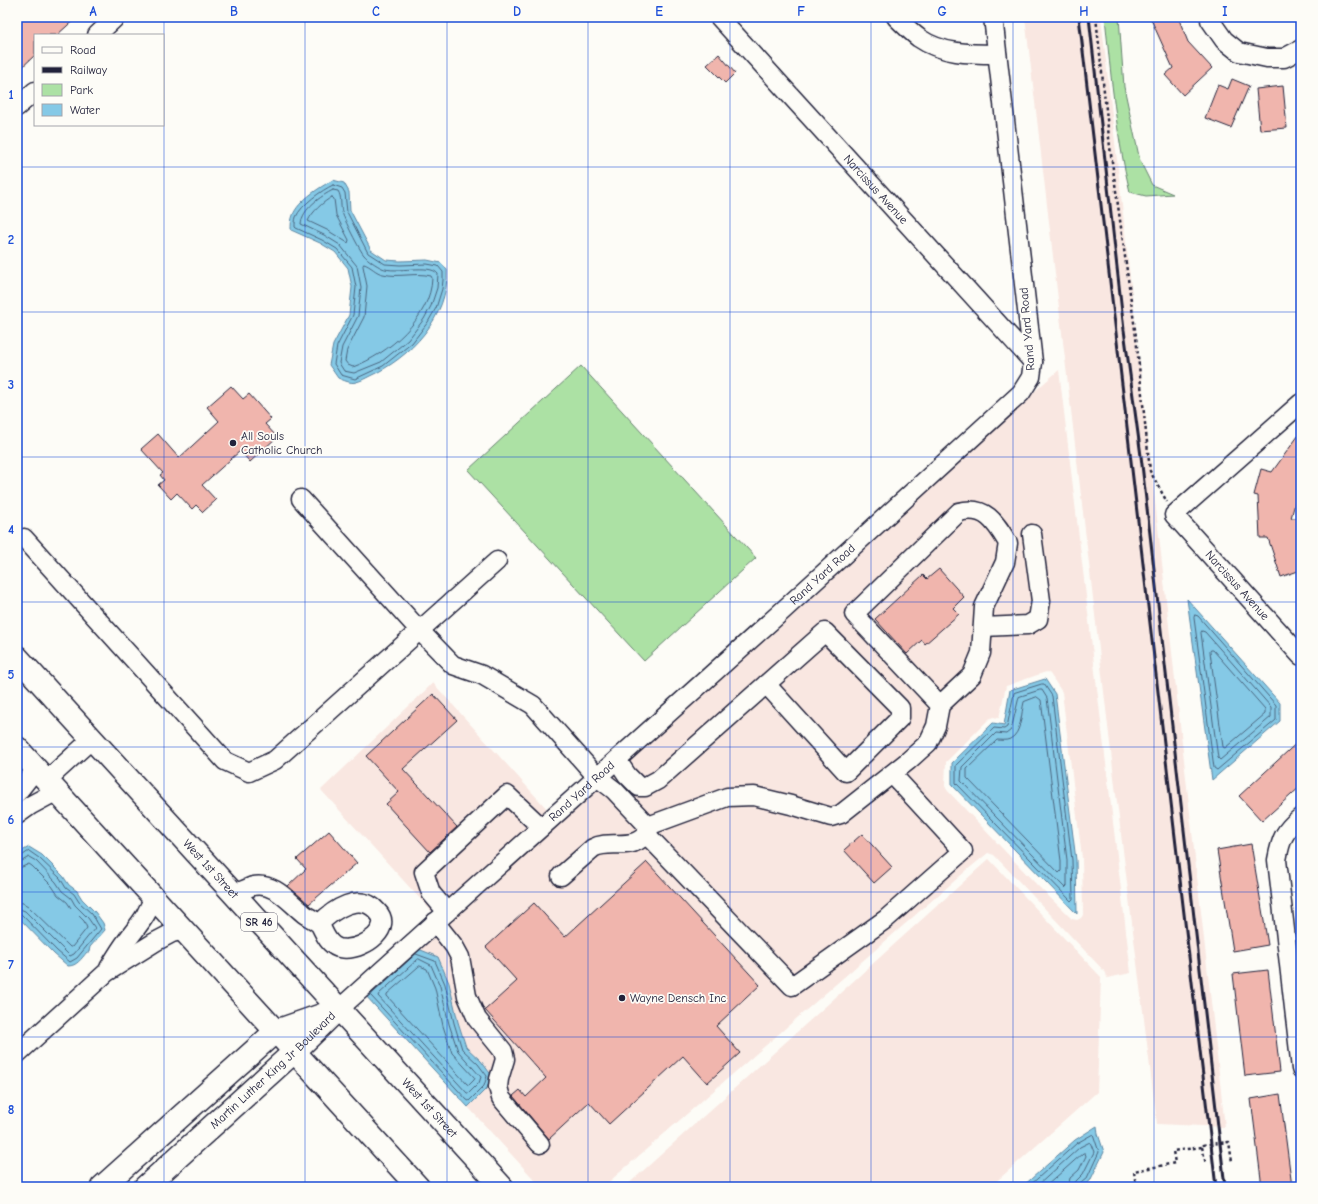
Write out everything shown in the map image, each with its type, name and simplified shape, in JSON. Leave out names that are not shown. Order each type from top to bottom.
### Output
[{"type":"main road","name":"West 1st Street","points":[[17,657],[502,1187]]},
{"type":"main road","points":[[17,748],[418,1187]]},
{"type":"main road","name":"Martin Luther King Jr Boulevard","points":[[102,1187],[276,1030],[338,1009]]},
{"type":"main road","name":"Martin Luther King Jr Boulevard","points":[[145,1187],[295,1051],[338,1009]]},
{"type":"street","points":[[98,34],[116,17]]},
{"type":"street","name":"Narcissus Avenue","points":[[719,17],[1033,362]]},
{"type":"street","points":[[896,17],[919,38],[943,50],[964,54],[997,54]]},
{"type":"street","name":"Rand Yard Road","points":[[338,1009],[779,614],[1020,393],[1031,377],[1033,362],[992,17]]},
{"type":"street","points":[[1210,17],[1210,20],[1224,40],[1239,52],[1266,58],[1284,58],[1301,49]]},
{"type":"street","points":[[17,108],[34,93]]},
{"type":"street","points":[[1174,515],[1301,403]]},
{"type":"street","points":[[301,499],[420,631],[453,665],[482,675],[533,705],[597,777],[614,790],[647,830],[792,986],[886,919],[963,851],[892,774]]},
{"type":"street","points":[[561,876],[598,845],[627,845],[639,840],[647,830],[727,797],[754,796],[831,817],[842,814],[908,762],[928,743],[936,726],[940,705],[972,675],[981,654],[984,607],[1005,562],[1008,543],[996,523],[982,512],[970,510],[959,512],[854,614],[940,705]]},
{"type":"street","name":"Narcissus Avenue","points":[[1174,515],[1301,656]]},
{"type":"street","points":[[982,627],[1028,625],[1038,619],[1042,601],[1032,534]]},
{"type":"street","points":[[24,538],[225,761],[250,772],[275,760],[497,561]]},
{"type":"street","points":[[617,760],[639,787],[658,780],[766,684],[825,632],[900,708],[900,718],[846,772],[766,684]]},
{"type":"street","points":[[17,815],[31,805],[46,780],[92,739]]},
{"type":"street","points":[[17,793],[46,780]]},
{"type":"street","points":[[540,1144],[501,1098],[498,1087],[505,1059],[503,1051],[477,1019],[467,996],[460,957],[441,917],[424,872],[508,795],[541,827]]},
{"type":"street","points":[[1301,817],[1290,826],[1284,834],[1280,843],[1277,860],[1301,1069]]},
{"type":"street","points":[[234,894],[253,886],[274,889],[319,924],[327,939],[333,946],[340,949],[348,950],[370,941],[378,934],[383,923],[382,918],[375,908],[368,904],[355,902],[341,907],[327,916],[319,924]]},
{"type":"street","points":[[107,972],[128,939],[142,923],[151,907],[153,896]]},
{"type":"street","points":[[20,1045],[107,972],[155,942],[172,933],[184,930]]},
{"type":"street","points":[[378,934],[398,956]]},
{"type":"path","points":[[1096,17],[1110,146],[1136,337],[1150,471],[1174,515]]},
{"type":"path","points":[[1136,1187],[1134,1171],[1175,1163],[1173,1151],[1202,1148],[1202,1145],[1229,1142],[1232,1162]]},
{"type":"path","points":[[1202,1148],[1206,1164]]},
{"type":"shaded area","points":[[1025,17],[1101,17],[1225,1127],[1157,1124],[1115,786]]},
{"type":"shaded area","points":[[1059,370],[1131,973],[1107,978],[1106,973],[994,855],[988,853],[603,1187],[541,1187],[468,1107],[487,1088],[492,1076],[481,1061],[466,1047],[458,1022],[416,948],[443,924],[321,790],[433,683],[557,820],[956,460]],"holes":[[[1047,672],[1062,692],[1082,858],[1083,915],[1077,920],[1072,919],[1037,885],[947,790],[945,786],[946,762],[989,719],[993,717],[999,718],[1006,686],[1043,673]]]},
{"type":"shaded area","points":[[989,859],[1101,977],[1097,1092],[990,1187],[625,1187]]},
{"type":"green space","points":[[1105,17],[1119,17],[1124,87],[1140,161],[1152,185],[1173,194],[1146,196],[1130,192],[1121,149]]},
{"type":"green space","points":[[581,366],[756,558],[644,661],[468,470]]},
{"type":"water","points":[[333,180],[344,183],[349,192],[350,210],[371,250],[386,260],[427,260],[441,263],[447,270],[446,287],[441,304],[434,319],[424,334],[412,347],[385,368],[360,381],[354,382],[347,382],[338,378],[329,365],[333,345],[349,315],[352,287],[348,268],[335,252],[320,243],[291,230],[292,217],[304,200],[316,190]]},
{"type":"water","points":[[1187,599],[1280,703],[1280,721],[1212,780]]},
{"type":"water","points":[[1045,679],[1055,694],[1076,860],[1077,914],[952,785],[952,763],[993,723],[1004,725],[1010,690]]},
{"type":"water","points":[[29,847],[42,855],[63,876],[69,885],[77,891],[103,923],[105,930],[90,947],[89,952],[87,952],[79,962],[74,965],[68,966],[54,954],[17,916],[17,854]]},
{"type":"water","points":[[416,948],[438,957],[449,983],[458,1022],[466,1047],[481,1061],[492,1076],[487,1088],[468,1107],[365,995]]},
{"type":"water","points":[[1097,1126],[1104,1152],[1090,1181],[1081,1187],[1022,1187],[1075,1140]]},
{"type":"building","points":[[17,17],[77,17],[58,34],[34,34],[34,56],[17,72]]},
{"type":"building","points":[[1150,17],[1178,17],[1188,42],[1212,68],[1183,95],[1165,75],[1173,68]]},
{"type":"building","points":[[719,54],[735,73],[725,83],[707,65]]},
{"type":"building","points":[[1232,79],[1249,86],[1231,128],[1205,118],[1218,85],[1228,89]]},
{"type":"building","points":[[1283,86],[1287,128],[1260,130],[1256,89]]},
{"type":"building","name":"All Souls Catholic Church","points":[[231,386],[243,399],[249,394],[271,419],[265,424],[277,437],[250,462],[240,451],[202,485],[216,500],[203,512],[196,505],[192,509],[177,493],[171,499],[158,485],[164,480],[160,475],[163,473],[141,449],[158,434],[179,458],[219,421],[207,407]]},
{"type":"building","points":[[1301,432],[1301,481],[1291,518],[1301,518],[1301,570],[1281,577],[1268,538],[1260,538],[1258,496],[1254,495],[1261,469],[1272,472]]},
{"type":"building","points":[[939,569],[964,597],[953,608],[959,614],[925,644],[922,640],[907,654],[875,619],[923,575],[927,579]]},
{"type":"building","points":[[433,694],[457,720],[403,769],[457,827],[430,852],[386,804],[399,792],[366,756]]},
{"type":"building","points":[[1301,739],[1301,786],[1262,821],[1239,796]]},
{"type":"building","points":[[329,831],[357,863],[309,904],[288,886],[306,869],[297,859]]},
{"type":"building","points":[[862,834],[892,867],[874,883],[844,850]]},
{"type":"building","points":[[1251,844],[1268,945],[1233,951],[1217,850]]},
{"type":"building","name":"Wayne Densch Inc","points":[[647,862],[760,985],[716,1026],[740,1053],[707,1083],[683,1056],[609,1124],[589,1102],[549,1139],[513,1096],[520,1090],[526,1097],[546,1078],[485,1010],[517,981],[486,947],[534,903],[565,937]]},
{"type":"building","points":[[1268,970],[1280,1072],[1245,1076],[1233,974]]},
{"type":"building","points":[[1280,1094],[1292,1187],[1262,1187],[1251,1099]]},
{"type":"railway","points":[[1079,17],[1216,1187]]},
{"type":"railway","points":[[1089,17],[1124,330],[1141,456],[1225,1187]]},
{"type":"place","name":"All Souls Catholic Church","points":[[233,443]]},
{"type":"place","name":"Wayne Densch Inc","points":[[622,998]]}]
